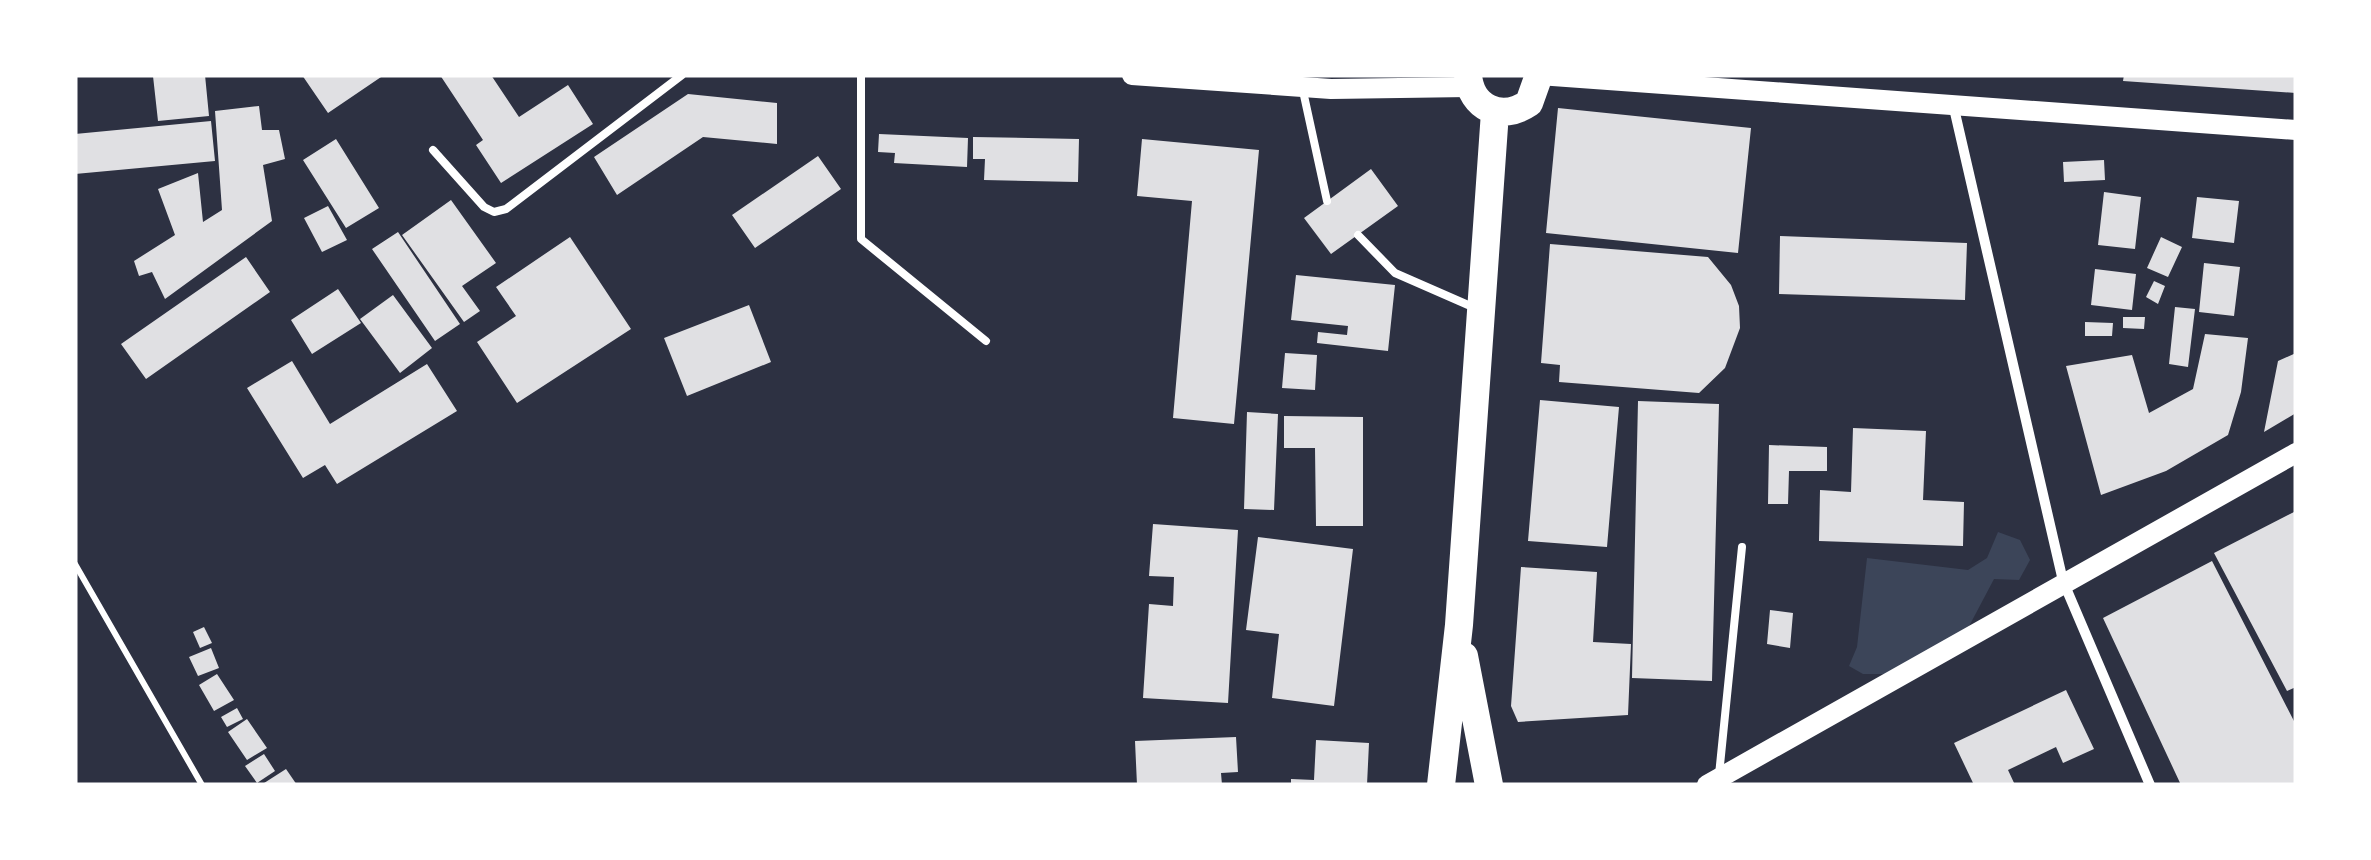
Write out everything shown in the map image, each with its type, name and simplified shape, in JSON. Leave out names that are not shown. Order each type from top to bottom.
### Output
[{"type":"highway","points":[[1469,81],[1483,107],[1495,112],[1519,110],[1529,102],[1539,75]]},
{"type":"highway","points":[[1441,785],[1458,625],[1495,112]]},
{"type":"highway","points":[[1458,625],[1489,785]]},
{"type":"main road","points":[[1132,75],[1302,86],[1469,81]]},
{"type":"main road","points":[[1539,75],[2296,130]]},
{"type":"main road","points":[[1714,783],[2063,581],[2296,453]]},
{"type":"street","points":[[1952,103],[2063,581],[2150,785]]},
{"type":"lane","points":[[433,150],[484,207],[494,212],[506,210],[682,75]]},
{"type":"lane","points":[[862,75],[861,239],[986,341]]},
{"type":"lane","points":[[1302,86],[1327,201]]},
{"type":"lane","points":[[1358,235],[1395,274],[1480,310]]},
{"type":"lane","points":[[1714,783],[1742,547]]},
{"type":"path","points":[[75,564],[202,785]]},
{"type":"shaded area","points":[[1998,532],[2020,540],[2030,560],[2019,580],[1994,579],[1966,632],[1886,674],[1863,674],[1849,666],[1857,647],[1867,558],[1968,570],[1987,558]]},
{"type":"building","points":[[205,75],[209,116],[158,121],[153,76]]},
{"type":"building","points":[[302,75],[384,75],[328,113]]},
{"type":"building","points":[[440,75],[491,75],[519,117],[568,85],[593,124],[501,183],[476,145],[483,140]]},
{"type":"building","points":[[2124,75],[2296,75],[2296,93],[2123,81]]},
{"type":"building","points":[[688,94],[777,103],[777,144],[703,137],[617,195],[594,157]]},
{"type":"building","points":[[259,106],[262,130],[279,130],[285,159],[263,165],[272,221],[165,299],[152,272],[139,276],[134,261],[175,235],[158,189],[198,173],[203,222],[222,210],[215,111]]},
{"type":"building","points":[[1558,108],[1751,128],[1738,253],[1546,233]]},
{"type":"building","points":[[211,121],[215,161],[75,174],[75,134]]},
{"type":"building","points":[[879,134],[968,138],[967,167],[894,163],[895,153],[878,152]]},
{"type":"building","points":[[973,137],[1079,139],[1078,182],[984,180],[985,159],[973,159]]},
{"type":"building","points":[[336,139],[379,208],[346,228],[303,160]]},
{"type":"building","points":[[1142,139],[1259,150],[1234,424],[1173,418],[1192,201],[1137,196]]},
{"type":"building","points":[[818,156],[841,189],[755,248],[732,215]]},
{"type":"building","points":[[2104,160],[2105,180],[2064,182],[2063,162]]},
{"type":"building","points":[[1371,169],[1398,206],[1331,254],[1304,218]]},
{"type":"building","points":[[2104,192],[2141,197],[2135,249],[2098,245]]},
{"type":"building","points":[[2197,197],[2239,201],[2234,243],[2192,238]]},
{"type":"building","points":[[451,200],[496,263],[462,286],[480,311],[464,322],[402,235]]},
{"type":"building","points":[[328,206],[347,240],[322,252],[304,218]]},
{"type":"building","points":[[398,232],[460,324],[435,341],[372,249]]},
{"type":"building","points":[[1780,236],[1967,243],[1965,300],[1779,294]]},
{"type":"building","points":[[570,237],[631,329],[517,403],[477,342],[516,316],[496,287]]},
{"type":"building","points":[[2161,237],[2182,247],[2168,277],[2147,268]]},
{"type":"building","points":[[1550,244],[1708,257],[1731,285],[1739,306],[1740,328],[1725,368],[1699,393],[1559,382],[1560,365],[1541,363]]},
{"type":"building","points":[[246,257],[270,292],[146,379],[121,344]]},
{"type":"building","points":[[2204,263],[2240,267],[2234,316],[2199,312]]},
{"type":"building","points":[[2095,269],[2136,274],[2132,310],[2091,305]]},
{"type":"building","points":[[1296,275],[1395,285],[1388,351],[1317,343],[1318,332],[1347,335],[1348,326],[1291,320]]},
{"type":"building","points":[[2154,281],[2165,286],[2158,304],[2146,297]]},
{"type":"building","points":[[338,289],[361,323],[312,354],[291,320]]},
{"type":"building","points":[[393,295],[432,348],[400,373],[360,319]]},
{"type":"building","points":[[749,305],[771,362],[687,396],[664,338]]},
{"type":"building","points":[[2175,307],[2195,309],[2188,367],[2169,364]]},
{"type":"building","points":[[2123,317],[2145,317],[2144,329],[2123,328]]},
{"type":"building","points":[[2085,322],[2113,323],[2112,336],[2085,336]]},
{"type":"building","points":[[2205,334],[2248,338],[2241,392],[2228,435],[2166,471],[2101,495],[2066,366],[2132,355],[2149,413],[2193,389]]},
{"type":"building","points":[[1285,353],[1317,355],[1315,390],[1282,388]]},
{"type":"building","points":[[2296,353],[2296,413],[2264,432],[2278,361]]},
{"type":"building","points":[[292,361],[330,424],[427,364],[457,411],[337,484],[325,465],[303,478],[247,388]]},
{"type":"building","points":[[1540,400],[1619,407],[1607,547],[1528,541]]},
{"type":"building","points":[[1638,401],[1719,404],[1712,681],[1632,678]]},
{"type":"building","points":[[1247,412],[1278,414],[1274,510],[1244,509]]},
{"type":"building","points":[[1284,416],[1363,417],[1363,526],[1316,526],[1315,448],[1284,448]]},
{"type":"building","points":[[1853,428],[1926,431],[1923,500],[1964,502],[1963,546],[1819,541],[1820,490],[1851,492]]},
{"type":"building","points":[[1769,445],[1827,447],[1827,471],[1789,471],[1788,504],[1768,504]]},
{"type":"building","points":[[2296,511],[2296,687],[2287,691],[2214,553]]},
{"type":"building","points":[[1153,524],[1238,530],[1228,703],[1143,698],[1149,604],[1173,606],[1174,577],[1149,576]]},
{"type":"building","points":[[1258,537],[1353,549],[1334,706],[1272,698],[1279,634],[1246,630]]},
{"type":"building","points":[[2212,561],[2296,725],[2296,785],[2181,785],[2103,618]]},
{"type":"building","points":[[1521,567],[1597,572],[1593,642],[1631,644],[1628,715],[1518,722],[1511,706]]},
{"type":"building","points":[[1770,610],[1793,613],[1790,648],[1767,644]]},
{"type":"building","points":[[204,627],[212,643],[200,648],[193,632]]},
{"type":"building","points":[[211,648],[219,668],[198,676],[189,657]]},
{"type":"building","points":[[217,674],[234,700],[214,711],[199,685]]},
{"type":"building","points":[[2066,690],[2094,749],[2063,763],[2056,747],[2008,770],[2015,785],[1974,785],[1954,743]]},
{"type":"building","points":[[237,708],[243,719],[227,727],[221,717]]},
{"type":"building","points":[[247,719],[267,748],[247,760],[228,732]]},
{"type":"building","points":[[1236,737],[1238,772],[1221,773],[1222,785],[1137,785],[1135,741]]},
{"type":"building","points":[[1316,740],[1369,743],[1367,785],[1291,785],[1291,779],[1314,780]]},
{"type":"building","points":[[264,754],[275,771],[257,783],[245,766]]},
{"type":"building","points":[[286,769],[297,785],[261,785]]}]
